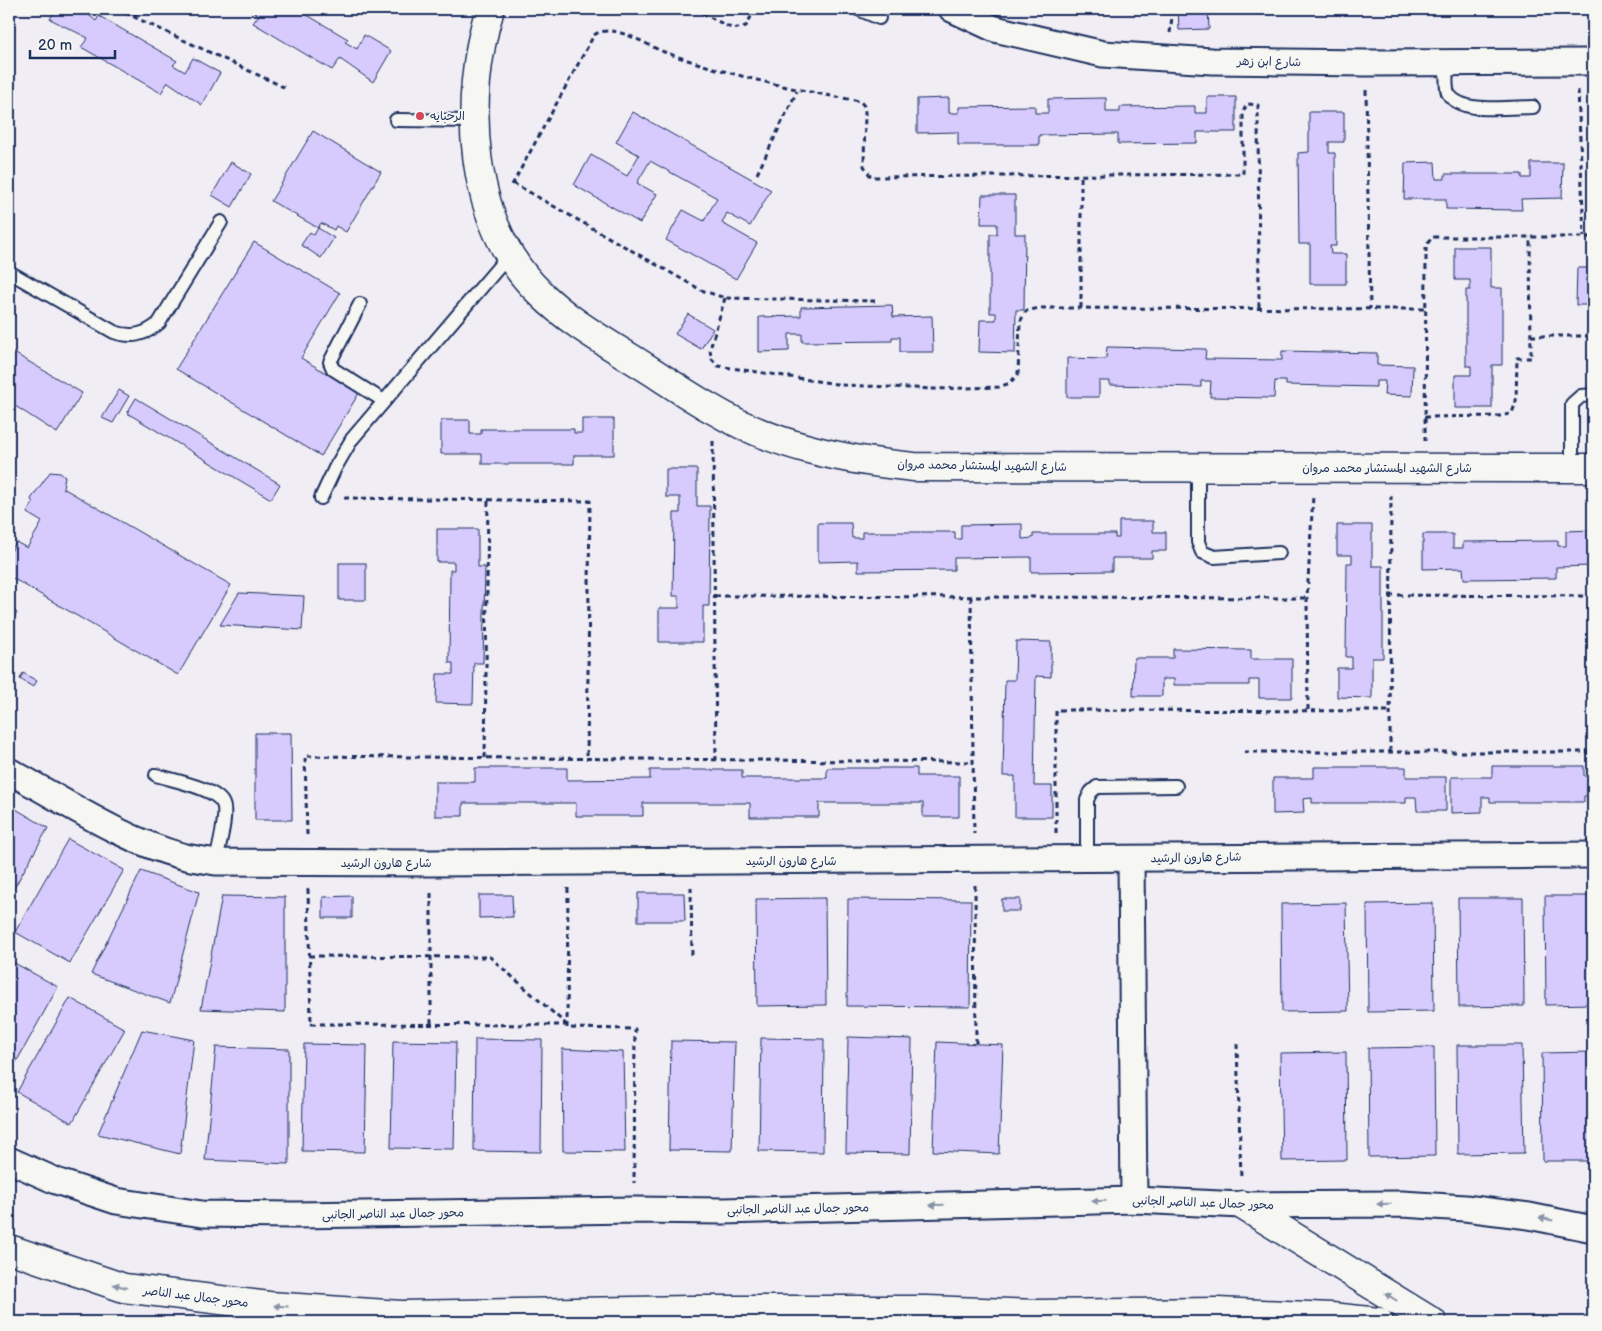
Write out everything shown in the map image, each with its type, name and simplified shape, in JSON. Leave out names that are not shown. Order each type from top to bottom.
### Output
[{"type":"main road","name":"شارع الشهيد المستشار محمد مروان","points":[[490,9],[478,69],[475,120],[482,190],[492,223],[509,255],[527,280],[555,307],[713,410],[760,433],[810,451],[861,462],[914,467],[1582,468]]},
{"type":"main road","points":[[1242,1205],[1432,1322]]},
{"type":"main road","name":"محور جمال عبد الناصر","points":[[9,1248],[124,1288],[269,1306],[401,1315],[691,1310],[1033,1318],[1217,1312],[1331,1317],[1379,1322]]},
{"type":"street","name":"شارع ابن زهر","points":[[952,9],[995,29],[1103,54],[1184,60],[1366,63],[1585,62]]},
{"type":"street","name":"شارع هارون الرشيد","points":[[9,771],[150,845],[182,856],[216,862],[308,864],[1593,855]]},
{"type":"street","points":[[1132,859],[1134,1200]]},
{"type":"street","name":"محور جمال عبد الناصر الجانبى","points":[[9,1160],[56,1181],[116,1201],[202,1214],[295,1215],[634,1210],[723,1211],[1134,1200],[1242,1205],[1402,1204],[1465,1208],[1528,1216],[1593,1229]]},
{"type":"lane","points":[[858,9],[879,18]]},
{"type":"lane","points":[[1447,62],[1447,91],[1455,102],[1472,107],[1533,107]]},
{"type":"lane","points":[[396,120],[475,120]]},
{"type":"lane","points":[[9,272],[114,332],[126,336],[138,335],[150,331],[159,323],[221,222]]},
{"type":"lane","points":[[321,498],[352,439],[509,255]]},
{"type":"lane","points":[[360,304],[330,362],[333,369],[384,401]]},
{"type":"lane","points":[[1582,468],[1572,404],[1581,396],[1593,395]]},
{"type":"lane","points":[[1198,468],[1198,542],[1202,552],[1214,557],[1279,553]]},
{"type":"lane","points":[[156,776],[216,795],[223,804],[224,814],[216,862]]},
{"type":"lane","points":[[1087,858],[1087,800],[1091,792],[1097,787],[1176,786]]},
{"type":"path","points":[[117,9],[288,89]]},
{"type":"path","points":[[134,17],[138,9]]},
{"type":"path","points":[[694,9],[733,29],[746,26],[755,9]]},
{"type":"path","points":[[492,223],[594,35],[602,30],[612,30],[659,50],[728,74],[797,91],[860,101],[864,106],[865,112],[864,166],[871,177],[1081,177],[1244,174],[1243,112],[1247,104],[1258,105],[1260,308]]},
{"type":"path","points":[[1584,236],[1585,62]]},
{"type":"path","points":[[1366,63],[1370,309]]},
{"type":"path","points":[[757,174],[797,91]]},
{"type":"path","points":[[1081,177],[1081,308]]},
{"type":"path","points":[[513,183],[701,290],[725,298],[875,301]]},
{"type":"path","points":[[1426,468],[1424,310],[1426,246],[1432,237],[1593,237]]},
{"type":"path","points":[[1424,417],[1502,416],[1512,413],[1516,402],[1517,358],[1530,358],[1530,237]]},
{"type":"path","points":[[725,298],[710,349],[711,358],[718,366],[843,385],[934,389],[999,387],[1010,383],[1018,374],[1020,322],[1026,311],[1039,308],[1424,310]]},
{"type":"path","points":[[1530,336],[1593,336]]},
{"type":"path","points":[[713,410],[716,760]]},
{"type":"path","points":[[1308,710],[1307,598],[1314,468]]},
{"type":"path","points":[[1390,752],[1392,468]]},
{"type":"path","points":[[321,498],[590,501],[587,758]]},
{"type":"path","points":[[485,758],[488,499]]},
{"type":"path","points":[[715,596],[1307,598]]},
{"type":"path","points":[[1390,596],[1593,596]]},
{"type":"path","points":[[971,597],[976,1043]]},
{"type":"path","points":[[1056,858],[1056,710],[1390,711]]},
{"type":"path","points":[[1244,752],[1593,752]]},
{"type":"path","points":[[567,1025],[311,1024],[305,756],[973,762]]},
{"type":"path","points":[[691,861],[692,957]]},
{"type":"path","points":[[567,1025],[568,862]]},
{"type":"path","points":[[431,863],[431,1024]]},
{"type":"path","points":[[309,956],[490,957],[567,1025],[567,1028],[635,1029],[634,1210]]},
{"type":"path","points":[[1237,1044],[1242,1205]]},
{"type":"building","points":[[56,9],[87,9],[85,12],[96,21],[99,16],[177,61],[173,65],[185,72],[193,58],[220,73],[202,105],[168,82],[161,93],[81,47],[88,38],[50,19]]},
{"type":"building","points":[[247,9],[297,9],[348,39],[345,42],[357,49],[364,35],[391,51],[373,82],[340,59],[332,70],[253,23],[259,15]]},
{"type":"building","points":[[1178,9],[1208,9],[1209,29],[1179,30]]},
{"type":"building","points":[[1207,97],[1236,97],[1236,132],[1197,132],[1197,143],[1118,144],[1118,134],[1039,135],[1039,145],[958,145],[958,132],[917,133],[917,99],[949,98],[949,113],[959,113],[959,107],[1035,106],[1035,113],[1048,113],[1048,99],[1106,98],[1106,112],[1120,112],[1120,107],[1195,106],[1195,113],[1207,113]]},
{"type":"building","points":[[633,112],[771,190],[750,226],[727,213],[722,223],[757,243],[736,279],[666,240],[683,210],[704,221],[717,198],[650,161],[637,183],[657,194],[640,223],[574,185],[591,155],[627,176],[639,155],[616,142]]},
{"type":"building","points":[[1309,112],[1344,112],[1344,142],[1329,142],[1329,153],[1335,153],[1336,246],[1330,246],[1331,254],[1346,254],[1346,284],[1310,284],[1310,244],[1299,244],[1298,153],[1309,152]]},
{"type":"building","points":[[313,131],[381,172],[346,232],[336,226],[334,230],[321,223],[318,228],[271,201]]},
{"type":"building","points":[[231,162],[251,174],[232,207],[212,195]]},
{"type":"building","points":[[1435,162],[1436,179],[1445,179],[1445,174],[1522,174],[1522,178],[1531,178],[1531,163],[1563,163],[1562,198],[1521,199],[1522,210],[1446,209],[1446,199],[1404,199],[1405,163]]},
{"type":"building","points":[[982,195],[1015,195],[1015,234],[1025,234],[1024,310],[1016,310],[1015,353],[979,352],[980,320],[996,320],[996,313],[990,313],[990,234],[997,234],[997,224],[981,224]]},
{"type":"building","points":[[318,228],[334,238],[321,258],[301,245],[310,232],[314,235]]},
{"type":"building","points":[[254,242],[340,293],[301,358],[359,393],[321,456],[176,369]]},
{"type":"building","points":[[1455,247],[1491,247],[1491,288],[1502,288],[1502,365],[1492,365],[1492,408],[1455,408],[1455,375],[1471,375],[1471,366],[1466,366],[1466,290],[1470,290],[1470,280],[1455,280]]},
{"type":"building","points":[[1577,268],[1593,268],[1593,305],[1576,305]]},
{"type":"building","points":[[892,305],[893,317],[932,316],[933,352],[900,352],[900,337],[892,337],[892,341],[802,342],[802,334],[789,334],[789,351],[759,352],[759,317],[801,316],[801,307]]},
{"type":"building","points":[[688,314],[713,329],[701,349],[675,334]]},
{"type":"building","points":[[1107,347],[1206,349],[1205,359],[1282,360],[1282,351],[1377,353],[1377,365],[1413,366],[1412,396],[1384,395],[1385,381],[1376,381],[1376,387],[1286,385],[1286,381],[1275,381],[1274,398],[1210,397],[1211,381],[1201,381],[1201,387],[1110,385],[1110,381],[1099,381],[1099,397],[1067,397],[1067,358],[1106,359]]},
{"type":"building","points":[[9,350],[82,393],[57,433],[9,402]]},
{"type":"building","points":[[119,390],[129,396],[113,423],[102,418]]},
{"type":"building","points":[[136,398],[280,484],[271,499],[127,413]]},
{"type":"building","points":[[582,419],[614,419],[614,455],[574,455],[574,464],[482,464],[482,454],[441,454],[441,420],[470,420],[470,434],[481,434],[481,429],[574,429],[574,433],[582,433]]},
{"type":"building","points":[[666,469],[697,469],[697,506],[710,506],[709,606],[703,606],[703,642],[659,642],[659,608],[679,608],[679,596],[673,596],[674,513],[680,513],[680,497],[666,497]]},
{"type":"building","points":[[50,472],[60,473],[65,476],[63,488],[231,585],[178,675],[9,576],[9,555],[16,542],[27,548],[42,522],[27,513],[33,503],[31,499]]},
{"type":"building","points":[[1119,521],[1153,521],[1153,532],[1166,532],[1166,551],[1152,551],[1152,558],[1112,558],[1112,571],[1031,572],[1031,557],[954,558],[954,570],[858,571],[858,561],[818,562],[818,523],[851,523],[852,538],[862,538],[862,532],[955,532],[955,539],[961,539],[961,525],[1022,524],[1022,539],[1033,538],[1033,534],[1115,534],[1115,538],[1119,538]]},
{"type":"building","points":[[1337,525],[1372,525],[1372,566],[1383,566],[1383,658],[1372,658],[1372,698],[1337,697],[1337,668],[1352,668],[1352,657],[1346,657],[1347,563],[1352,563],[1352,555],[1337,555]]},
{"type":"building","points":[[437,529],[478,529],[478,567],[485,567],[483,663],[474,663],[473,704],[436,703],[437,674],[453,674],[453,663],[449,663],[450,570],[454,570],[454,562],[437,562]]},
{"type":"building","points":[[1593,530],[1593,566],[1556,567],[1556,578],[1464,579],[1463,568],[1423,569],[1423,534],[1453,534],[1453,548],[1463,548],[1463,542],[1558,541],[1558,546],[1566,546],[1566,531]]},
{"type":"building","points":[[339,563],[366,563],[366,600],[339,600]]},
{"type":"building","points":[[239,593],[304,596],[302,630],[220,625]]},
{"type":"building","points":[[9,608],[17,613],[9,626]]},
{"type":"building","points":[[1016,641],[1051,642],[1051,677],[1036,676],[1034,786],[1052,786],[1052,817],[1015,817],[1015,776],[1003,776],[1005,680],[1015,680]]},
{"type":"building","points":[[1173,649],[1251,650],[1251,659],[1292,659],[1292,698],[1259,698],[1259,680],[1249,680],[1249,685],[1174,685],[1174,679],[1162,679],[1162,696],[1133,696],[1134,658],[1173,658]]},
{"type":"building","points":[[23,673],[37,681],[33,687],[20,679]]},
{"type":"building","points":[[255,733],[291,733],[292,820],[255,820]]},
{"type":"building","points":[[1492,766],[1584,766],[1584,776],[1593,776],[1593,796],[1584,796],[1584,802],[1490,802],[1490,797],[1482,797],[1482,812],[1451,813],[1451,777],[1492,777]]},
{"type":"building","points":[[1314,767],[1406,767],[1406,777],[1446,777],[1446,811],[1417,811],[1416,797],[1406,797],[1406,803],[1312,803],[1312,798],[1303,799],[1304,813],[1273,814],[1273,778],[1314,778]]},
{"type":"building","points":[[475,768],[567,768],[567,780],[650,779],[650,770],[742,770],[742,778],[827,778],[827,768],[917,768],[917,776],[959,776],[959,817],[923,817],[923,803],[819,803],[819,817],[750,817],[750,803],[643,803],[643,816],[576,816],[576,803],[463,803],[463,816],[435,816],[435,782],[475,782]]},
{"type":"building","points":[[9,805],[48,828],[9,897]]},
{"type":"building","points":[[68,839],[124,870],[70,963],[15,932]]},
{"type":"building","points":[[141,871],[199,892],[170,1003],[91,974]]},
{"type":"building","points":[[638,893],[684,893],[685,921],[638,921]]},
{"type":"building","points":[[479,895],[512,895],[513,917],[479,918]]},
{"type":"building","points":[[222,896],[285,897],[285,1012],[201,1009]]},
{"type":"building","points":[[352,896],[352,918],[323,918],[323,897]]},
{"type":"building","points":[[1545,896],[1593,896],[1593,1004],[1546,1005]]},
{"type":"building","points":[[825,898],[826,1005],[757,1006],[756,899]]},
{"type":"building","points":[[1458,898],[1523,898],[1524,1006],[1459,1007]]},
{"type":"building","points":[[848,899],[971,900],[970,1007],[847,1006]]},
{"type":"building","points":[[1002,899],[1020,899],[1020,911],[1002,911]]},
{"type":"building","points":[[1346,903],[1348,1011],[1282,1012],[1281,904]]},
{"type":"building","points":[[1433,903],[1434,1011],[1368,1012],[1367,904]]},
{"type":"building","points":[[9,960],[58,987],[9,1075]]},
{"type":"building","points":[[70,998],[125,1029],[72,1123],[17,1092]]},
{"type":"building","points":[[142,1030],[194,1040],[180,1154],[98,1134]]},
{"type":"building","points":[[848,1037],[912,1039],[910,1154],[846,1153]]},
{"type":"building","points":[[761,1038],[824,1039],[823,1152],[759,1151]]},
{"type":"building","points":[[475,1039],[542,1040],[541,1152],[474,1151]]},
{"type":"building","points":[[393,1041],[456,1042],[454,1149],[391,1148]]},
{"type":"building","points":[[671,1041],[735,1042],[732,1151],[669,1150]]},
{"type":"building","points":[[937,1042],[1003,1045],[999,1154],[933,1151]]},
{"type":"building","points":[[304,1044],[367,1045],[365,1152],[302,1151]]},
{"type":"building","points":[[1457,1045],[1522,1045],[1524,1153],[1458,1154]]},
{"type":"building","points":[[216,1047],[289,1049],[289,1164],[205,1160]]},
{"type":"building","points":[[1434,1047],[1435,1156],[1369,1157],[1368,1048]]},
{"type":"building","points":[[562,1049],[623,1052],[625,1152],[563,1151]]},
{"type":"building","points":[[1346,1052],[1347,1160],[1282,1161],[1280,1053]]},
{"type":"building","points":[[1593,1052],[1593,1161],[1543,1161],[1542,1053]]},
{"type":"place","name":"الرحبايه","points":[[420,116]]}]
